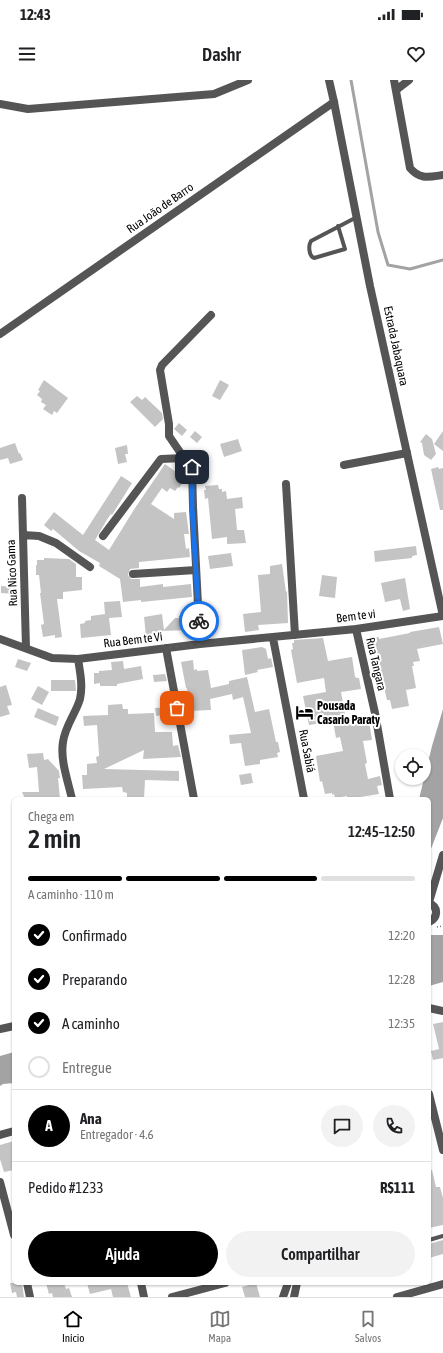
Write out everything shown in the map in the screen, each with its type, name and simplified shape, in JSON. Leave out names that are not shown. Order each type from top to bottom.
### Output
[{"type":"street","points":[[0,104],[28,108],[214,94],[248,80]]},
{"type":"street","name":"Estrada Jabaquara","points":[[329,80],[370,286],[443,616]]},
{"type":"street","points":[[394,80],[410,168],[423,177],[443,175]]},
{"type":"street","points":[[396,90],[409,80]]},
{"type":"street","name":"Rua João de Barro","points":[[0,334],[334,102]]},
{"type":"street","points":[[200,644],[192,507],[192,467],[169,436],[169,424],[160,370],[162,365],[211,315]]},
{"type":"street","points":[[344,465],[407,453]]},
{"type":"street","points":[[103,536],[161,459],[184,458]]},
{"type":"street","points":[[286,484],[295,635]]},
{"type":"street","name":"Rua Nico Gama","points":[[22,498],[26,648]]},
{"type":"street","points":[[23,535],[40,536],[56,543],[90,567]]},
{"type":"street","points":[[133,574],[196,570]]},
{"type":"street","name":"Bem te vi","points":[[273,638],[356,629],[443,616]]},
{"type":"street","name":"Rua Tangara","points":[[356,629],[375,713],[390,797]]},
{"type":"street","name":"Rua Bem te Vi","points":[[0,639],[52,658],[78,659],[200,644],[273,638]]},
{"type":"street","name":"Rua Sabiá","points":[[273,638],[304,797]]},
{"type":"street","points":[[166,648],[194,797]]},
{"type":"street","points":[[72,797],[63,756],[63,741],[68,725],[80,699],[82,685],[78,659]]},
{"type":"street","points":[[431,895],[443,855]]},
{"type":"street","points":[[431,903],[440,914],[431,921]]},
{"type":"street","points":[[431,1009],[443,1012]]},
{"type":"street","points":[[0,1029],[12,1026]]},
{"type":"street","points":[[431,1102],[443,1150]]},
{"type":"street","points":[[0,1135],[12,1132]]},
{"type":"street","points":[[0,1182],[12,1227]]},
{"type":"street","points":[[397,1297],[423,1286],[443,1284]]},
{"type":"street","points":[[27,1285],[30,1297]]},
{"type":"street","points":[[141,1285],[144,1297]]},
{"type":"street","points":[[172,1297],[217,1285]]},
{"type":"street","points":[[283,1297],[287,1285]]},
{"type":"street","points":[[294,1297],[297,1285]]},
{"type":"lane","points":[[338,226],[345,249],[312,258],[310,256],[310,241],[338,226],[357,217]]},
{"type":"lane","points":[[431,1239],[443,1236]]},
{"type":"shaded area","points":[[443,709],[443,818],[431,849],[431,797],[419,797],[422,785],[431,785],[431,750]]},
{"type":"shaded area","points":[[431,935],[443,935],[443,982],[431,985]]},
{"type":"shaded area","points":[[12,1053],[12,1083],[3,1084],[0,1086],[0,1056]]},
{"type":"building","points":[[44,380],[68,398],[57,413],[54,411],[52,415],[43,409],[46,405],[41,402],[42,399],[37,395],[40,391],[38,390]]},
{"type":"building","points":[[220,380],[229,385],[220,400],[212,396]]},
{"type":"building","points":[[137,396],[142,400],[145,397],[162,413],[163,419],[155,427],[130,402]]},
{"type":"building","points":[[179,423],[187,430],[182,436],[174,429]]},
{"type":"building","points":[[195,431],[202,437],[197,443],[190,437]]},
{"type":"building","points":[[443,431],[443,451],[434,444]]},
{"type":"building","points":[[426,434],[432,439],[436,454],[431,460],[424,455],[422,443],[420,442]]},
{"type":"building","points":[[238,439],[242,451],[224,457],[220,444]]},
{"type":"building","points":[[15,443],[23,460],[10,464],[8,458],[0,460],[0,448]]},
{"type":"building","points":[[127,445],[128,454],[125,454],[127,462],[118,464],[115,448]]},
{"type":"building","points":[[165,464],[176,472],[178,469],[185,474],[181,480],[184,481],[175,491],[170,488],[167,492],[162,488],[151,504],[174,519],[174,513],[186,512],[189,534],[184,534],[186,549],[189,548],[190,557],[139,562],[139,568],[130,569],[128,575],[131,579],[140,579],[140,587],[163,584],[163,587],[191,584],[192,597],[141,602],[141,600],[123,602],[120,579],[99,566],[100,563],[79,551],[53,529],[51,531],[44,525],[54,512],[83,535],[121,476],[132,483],[95,540],[109,550]]},
{"type":"building","points":[[438,467],[439,469],[443,468],[443,510],[440,510],[431,469]]},
{"type":"building","points":[[218,485],[219,489],[222,489],[222,492],[226,491],[227,499],[242,497],[243,508],[235,509],[237,530],[244,530],[246,543],[227,544],[227,537],[212,539],[208,498],[205,499],[204,490],[206,490],[205,486]]},
{"type":"building","points":[[416,546],[417,555],[412,556],[412,558],[375,562],[374,551]]},
{"type":"building","points":[[231,553],[233,566],[210,569],[208,556]]},
{"type":"building","points":[[44,558],[69,559],[76,564],[76,577],[82,577],[82,590],[63,592],[63,599],[57,599],[62,637],[55,638],[55,635],[43,637],[41,625],[44,624],[41,593],[39,575],[36,575],[36,565],[37,560],[44,560]]},
{"type":"building","points":[[282,564],[286,592],[287,591],[288,623],[258,625],[259,630],[245,632],[243,614],[261,612],[258,575],[270,574],[270,566]]},
{"type":"building","points":[[322,575],[337,577],[335,598],[319,596]]},
{"type":"building","points":[[405,578],[410,609],[403,611],[400,599],[385,602],[381,583]]},
{"type":"building","points":[[1,586],[15,587],[15,594],[1,593]]},
{"type":"building","points":[[120,601],[122,617],[109,618],[111,635],[81,638],[80,624],[91,620],[91,616],[105,614],[104,602]]},
{"type":"building","points":[[162,614],[164,630],[175,618],[188,615],[189,621],[191,621],[192,630],[160,631],[154,633],[155,635],[146,636],[144,617]]},
{"type":"building","points":[[439,627],[443,644],[417,649],[420,661],[413,662],[414,666],[412,666],[416,688],[406,690],[409,706],[392,709],[390,700],[387,700],[383,683],[381,683],[375,645],[373,646],[372,638],[379,637],[379,639]]},
{"type":"building","points":[[323,638],[328,661],[352,657],[355,677],[359,678],[361,689],[341,692],[346,720],[348,723],[369,721],[372,740],[363,741],[367,763],[365,764],[368,779],[380,776],[382,785],[377,786],[379,794],[360,797],[335,797],[332,793],[325,794],[322,781],[320,782],[316,756],[343,751],[340,737],[336,738],[333,721],[309,725],[303,696],[326,692],[324,678],[297,683],[291,650],[293,649],[292,643],[294,643],[294,640]]},
{"type":"building","points":[[262,647],[266,649],[268,659],[271,658],[273,667],[257,670],[258,672],[245,675],[242,650]]},
{"type":"building","points":[[18,659],[31,663],[27,671],[15,667]]},
{"type":"building","points":[[193,660],[194,670],[208,670],[211,688],[229,684],[229,681],[247,677],[255,712],[269,709],[276,742],[278,742],[280,752],[277,753],[278,757],[260,760],[260,764],[245,766],[241,743],[230,744],[229,735],[251,733],[243,697],[233,700],[232,694],[210,699],[211,710],[189,711],[187,688],[181,662]]},
{"type":"building","points":[[123,661],[124,669],[141,666],[143,679],[117,684],[117,686],[100,686],[100,683],[94,684],[94,673],[112,670],[111,662]]},
{"type":"building","points":[[165,674],[167,681],[154,682],[153,675]]},
{"type":"building","points":[[51,680],[75,680],[76,691],[51,691]]},
{"type":"building","points":[[6,685],[12,705],[7,706],[10,714],[0,717],[0,687]]},
{"type":"building","points":[[38,686],[49,692],[42,705],[31,699]]},
{"type":"building","points":[[122,704],[123,709],[128,709],[128,714],[154,713],[155,732],[172,732],[173,746],[178,745],[181,757],[143,759],[144,750],[104,769],[179,771],[179,781],[145,780],[144,797],[127,797],[127,793],[123,792],[122,787],[83,789],[82,775],[87,775],[87,764],[97,763],[96,757],[99,756],[99,754],[97,725],[84,726],[83,716],[108,715],[108,705]]},
{"type":"building","points":[[171,707],[173,714],[156,716],[155,708]]},
{"type":"building","points":[[38,708],[59,717],[56,726],[34,717]]},
{"type":"building","points":[[43,753],[44,760],[48,759],[59,771],[60,778],[58,778],[60,797],[24,797],[22,792],[39,792],[37,767],[29,768],[27,754]]},
{"type":"building","points":[[251,773],[253,783],[241,785],[239,775]]},
{"type":"building","points":[[443,1022],[443,1058],[433,1060],[431,1051],[439,1049],[433,1024]]},
{"type":"building","points":[[12,1142],[12,1170],[4,1172],[0,1159],[0,1145]]},
{"type":"building","points":[[431,1170],[436,1187],[440,1187],[443,1198],[443,1225],[431,1228]]},
{"type":"building","points":[[443,1240],[443,1254],[431,1257],[431,1243]]},
{"type":"building","points":[[10,1283],[12,1283],[12,1285],[22,1285],[24,1297],[17,1297],[16,1292],[12,1293]]},
{"type":"building","points":[[47,1285],[65,1285],[66,1289],[69,1288],[72,1297],[53,1297],[52,1293],[49,1294]]},
{"type":"building","points":[[88,1285],[128,1285],[131,1297],[113,1297],[111,1289],[90,1294]]},
{"type":"building","points":[[257,1285],[260,1297],[245,1297],[242,1287]]},
{"type":"waterway","points":[[351,80],[378,232],[388,265],[410,269],[443,260]]},
{"type":"way so far","points":[[177,708],[166,648],[200,644],[199,621]]},
{"type":"place","name":"Pousada Casario Paraty","points":[[304,713]]},
{"type":"route","points":[[192,467],[192,507],[199,621]]}]
